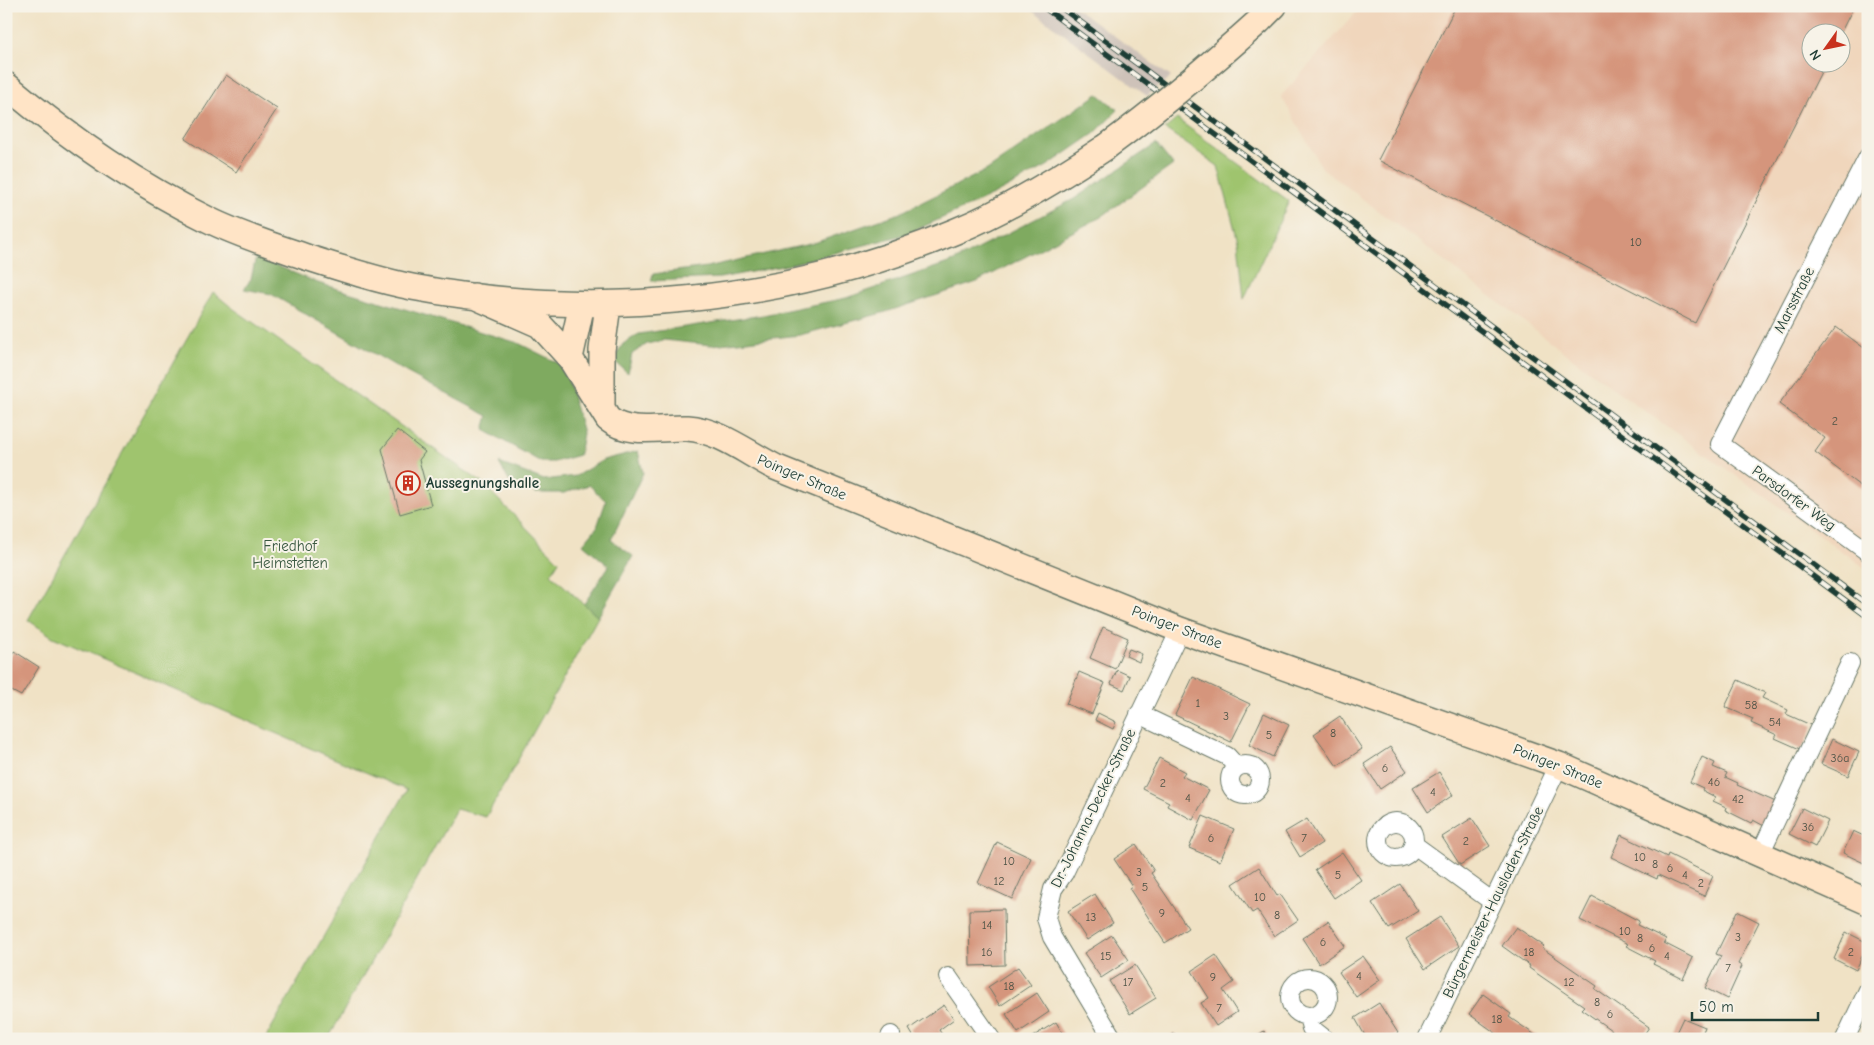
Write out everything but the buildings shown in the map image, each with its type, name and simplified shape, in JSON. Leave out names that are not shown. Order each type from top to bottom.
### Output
[{"type":"street","points":[[6,85],[84,147],[133,178],[211,222],[287,250],[355,273],[411,287],[528,302],[608,305],[733,293],[793,283],[852,268],[929,242],[1004,209],[1058,179],[1106,147],[1207,68],[1266,14]]},
{"type":"street","name":"Marsstraße","points":[[1720,444],[1868,157]]},
{"type":"street","name":"Poinger Straße","points":[[474,296],[540,325],[570,358],[608,419],[616,425],[624,428],[688,428],[718,436],[775,467],[1180,630],[1559,765],[1868,902]]},
{"type":"street","points":[[570,358],[582,304]]},
{"type":"street","points":[[602,407],[602,350],[608,305]]},
{"type":"street","name":"Parsdorfer Weg","points":[[1720,444],[1868,552]]},
{"type":"street","name":"Dr.-Johanna-Decker-Straße","points":[[1113,1039],[1052,937],[1046,918],[1053,889],[1064,873],[1180,630]]},
{"type":"street","points":[[1760,854],[1850,662]]},
{"type":"street","points":[[1139,714],[1227,756],[1237,767]]},
{"type":"street","name":"Bürgermeister-Hausladen-Straße","points":[[1427,1039],[1559,765]]},
{"type":"street","points":[[1413,844],[1493,902]]},
{"type":"street","points":[[948,978],[991,1039]]},
{"type":"street","points":[[1845,1039],[1868,990]]},
{"type":"street","points":[[1308,1016],[1311,1028],[1325,1039]]},
{"type":"shaded area","points":[[1026,6],[1073,6],[1171,77],[1147,96]]},
{"type":"shaded area","points":[[1362,6],[1868,6],[1868,570],[1589,371],[1322,168],[1281,96]]},
{"type":"green space","points":[[1098,94],[1118,110],[1095,133],[1047,166],[995,194],[907,234],[788,265],[720,278],[651,281],[653,274],[707,267],[814,243],[900,213],[987,170]]},
{"type":"green space","points":[[1177,119],[1289,201],[1244,299],[1238,241],[1218,166],[1165,129]]},
{"type":"green space","points":[[1156,144],[1173,165],[1101,217],[977,282],[886,312],[800,335],[711,345],[664,340],[647,344],[632,354],[628,373],[613,360],[623,344],[639,334],[763,315],[846,298],[954,261],[1074,199]]},
{"type":"green space","points":[[256,257],[318,283],[518,343],[564,366],[583,433],[579,455],[554,462],[541,462],[484,430],[488,416],[406,372],[271,294],[244,289],[251,279]]},
{"type":"green space","name":"Friedhof Heimstetten","points":[[213,292],[231,307],[481,482],[559,561],[551,574],[598,617],[486,817],[456,809],[328,1039],[265,1039],[407,790],[53,637],[28,620]]},
{"type":"green space","points":[[638,451],[643,473],[611,540],[633,556],[598,617],[584,604],[609,566],[583,544],[597,527],[606,501],[589,485],[564,493],[536,493],[509,481],[499,463],[544,480],[576,476],[603,460]]},
{"type":"railway","points":[[1042,6],[1868,617]]},
{"type":"railway","points":[[1059,6],[1868,605]]},
{"type":"place","name":"Aussegnungshalle","points":[[408,483]]}]
